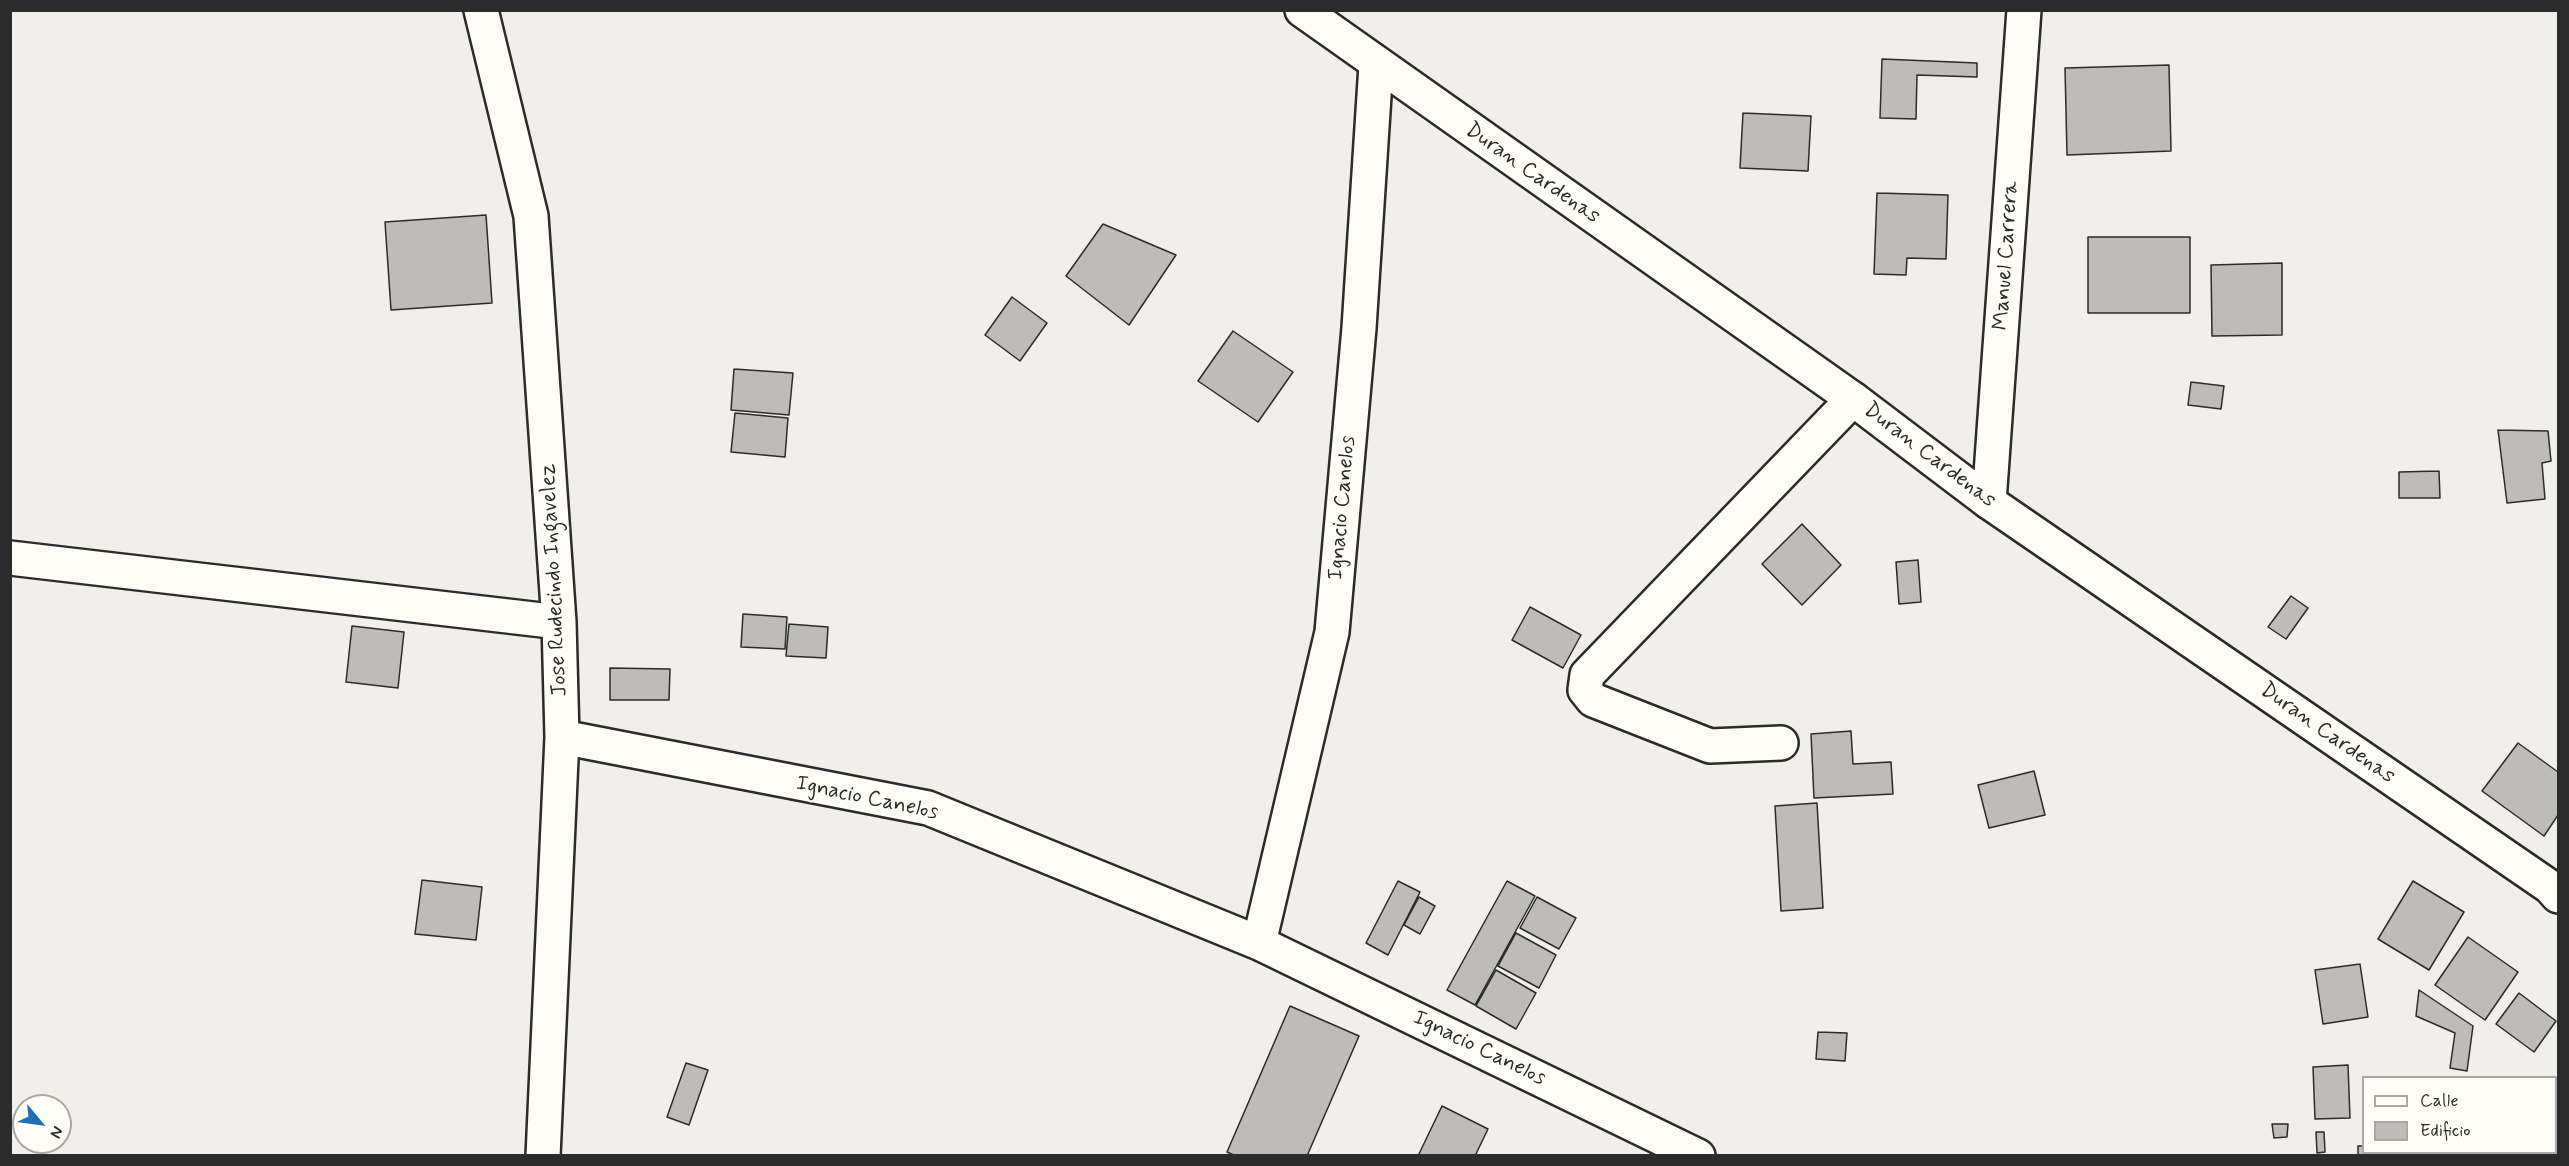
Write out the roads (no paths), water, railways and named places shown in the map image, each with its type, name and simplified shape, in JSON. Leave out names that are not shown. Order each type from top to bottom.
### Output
[{"type":"street","name":"Jose Rudecindo Ingavelez","points":[[481,10],[531,216],[560,622],[562,738],[543,1155]]},
{"type":"street","name":"Duran Cardenas","points":[[1302,10],[1853,399],[1989,502],[2550,887],[2559,896]]},
{"type":"street","name":"Manuel Carrera","points":[[1989,502],[2024,10]]},
{"type":"street","name":"Ignacio Canelos","points":[[1259,943],[1332,632],[1359,328],[1376,64]]},
{"type":"street","points":[[1781,743],[1710,746],[1593,700],[1585,690],[1587,675],[1853,399]]},
{"type":"street","points":[[10,558],[560,622]]},
{"type":"street","name":"Ignacio Canelos","points":[[562,738],[928,808],[1259,943],[1698,1155]]}]
